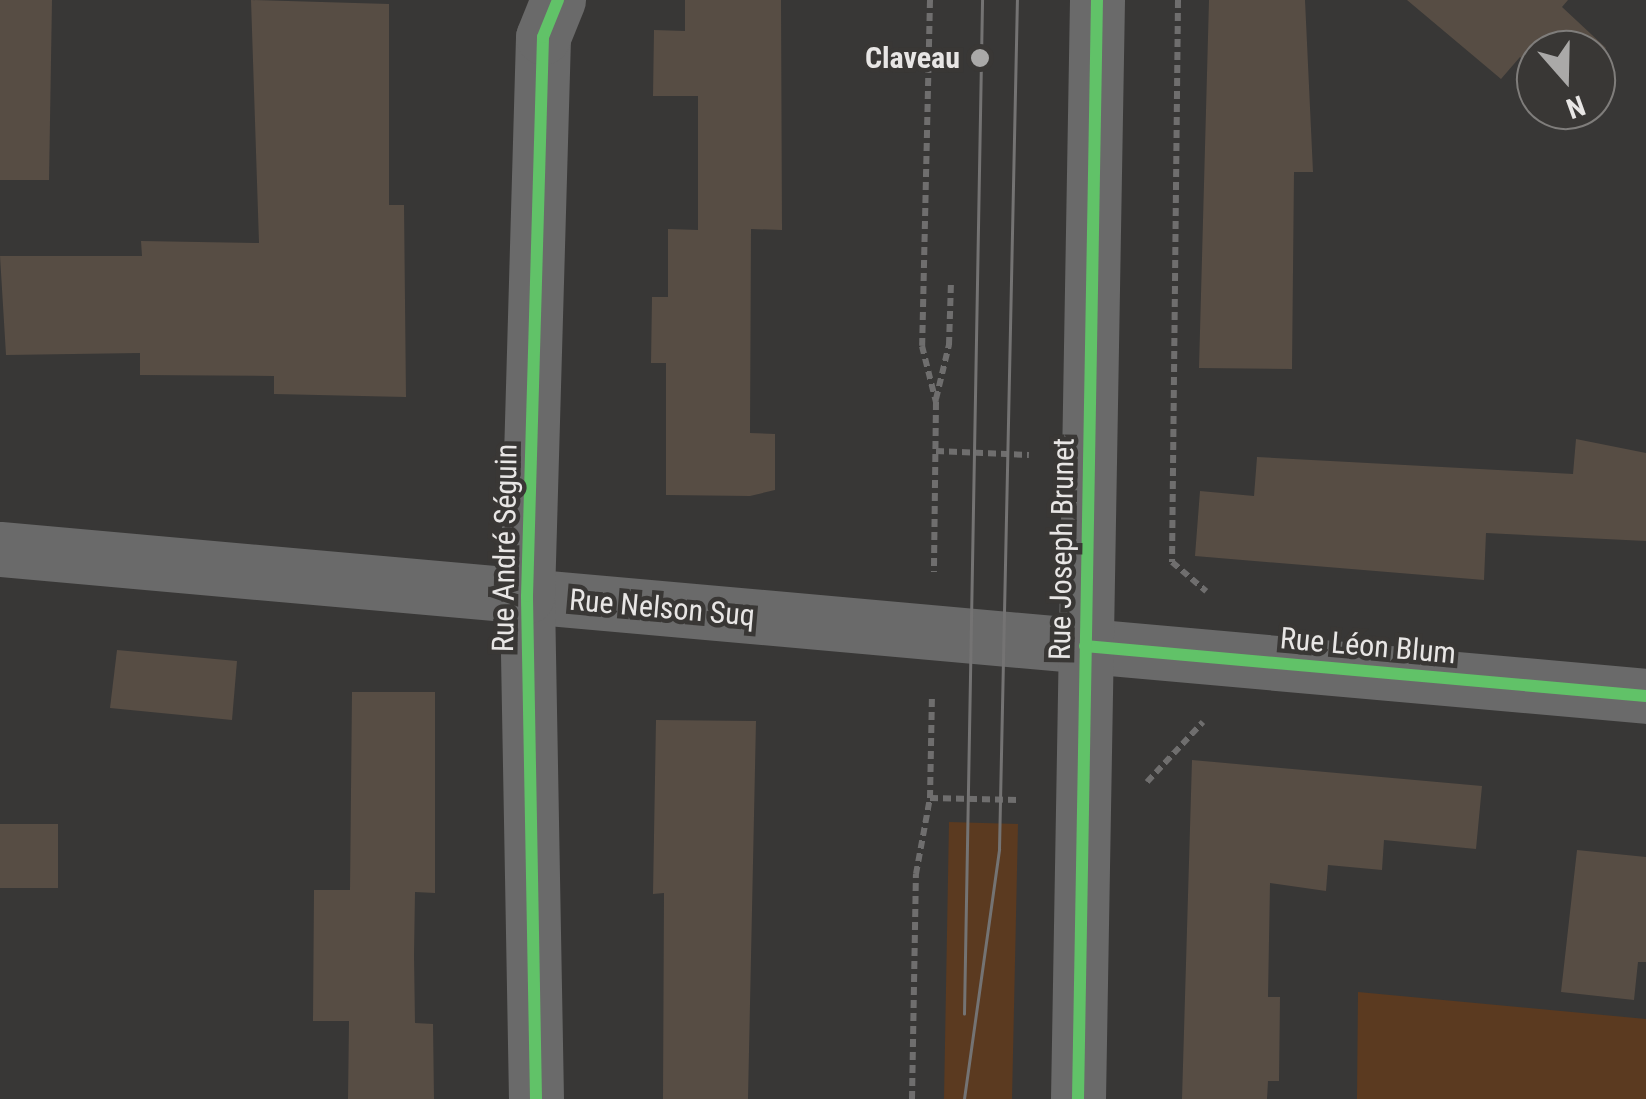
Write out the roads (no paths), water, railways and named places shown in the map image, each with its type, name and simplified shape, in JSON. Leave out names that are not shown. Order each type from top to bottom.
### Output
[{"type":"street","name":"Rue André Séguin","points":[[536,1099],[528,596],[544,36],[558,0]]},
{"type":"street","name":"Rue Joseph Brunet","points":[[1078,1099],[1097,0]]},
{"type":"street","name":"Rue Nelson Suq","points":[[0,550],[1085,646]]},
{"type":"street","name":"Rue Léon Blum","points":[[1085,646],[1646,696]]},
{"type":"tram line","points":[[964,1014],[982,0]]},
{"type":"tram line","points":[[964,1099],[999,849],[1017,0]]},
{"type":"place","name":"Claveau","points":[[980,58]]}]
